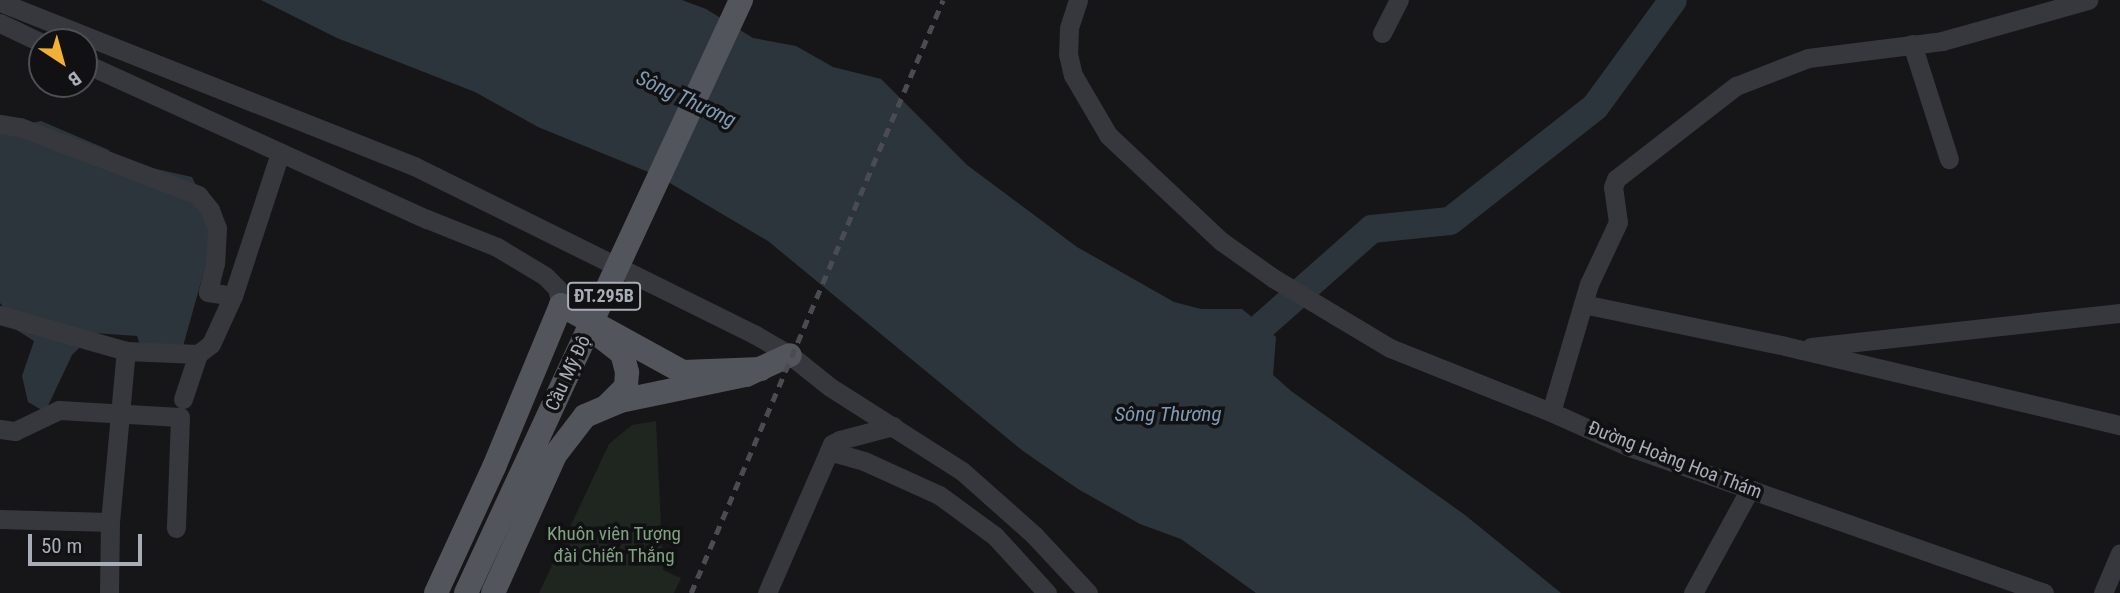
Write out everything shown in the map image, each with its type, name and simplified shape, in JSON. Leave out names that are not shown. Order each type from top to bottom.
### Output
[{"type":"main road","name":"Cầu Mỹ Độ","points":[[466,593],[741,0]]},
{"type":"main road","points":[[559,310],[683,372],[761,369]]},
{"type":"main road","points":[[559,310],[608,340],[622,353],[627,372],[626,387],[607,406]]},
{"type":"main road","points":[[436,593],[494,467],[559,310]]},
{"type":"main road","points":[[493,593],[561,445],[585,416],[607,406],[718,383],[761,369],[790,355]]},
{"type":"street","name":"Đường Hoàng Hoa Thám","points":[[1078,0],[1068,35],[1070,64],[1073,75],[1108,135],[1211,232],[1273,278],[1390,348],[1552,412],[1627,446],[2044,593]]},
{"type":"street","points":[[1382,33],[1399,0]]},
{"type":"street","points":[[1552,412],[1588,284],[1618,222],[1613,187],[1616,179],[1736,86],[1761,74],[1808,58],[1942,41],[2088,0]]},
{"type":"street","points":[[0,2],[414,166],[790,355],[830,387],[962,471],[1034,535],[1088,593]]},
{"type":"street","points":[[0,23],[28,36]]},
{"type":"street","points":[[1912,44],[1950,159]]},
{"type":"street","points":[[98,69],[280,153],[497,247],[545,276],[557,288],[559,310]]},
{"type":"street","points":[[0,124],[20,127],[198,195],[210,210],[217,228],[215,263],[208,292],[233,296]]},
{"type":"street","points":[[183,399],[198,354],[211,344],[233,296],[280,153]]},
{"type":"street","points":[[1583,304],[1796,349],[2120,425]]},
{"type":"street","points":[[1796,349],[2120,313]]},
{"type":"street","points":[[0,315],[126,351],[198,354]]},
{"type":"street","points":[[109,593],[110,522],[126,351]]},
{"type":"street","points":[[0,429],[15,430],[59,410],[180,416],[176,528]]},
{"type":"street","points":[[767,593],[832,444],[893,426]]},
{"type":"street","points":[[829,451],[864,461],[939,495],[995,536],[1047,593]]},
{"type":"street","points":[[1693,593],[1750,489]]},
{"type":"street","points":[[0,519],[110,522]]},
{"type":"street","points":[[2103,593],[2120,553]]},
{"type":"green space","name":"Khuôn viên Tượng đài Chiến Thắng","points":[[656,421],[663,570],[681,578],[674,593],[539,593],[609,444],[632,425]]},
{"type":"water","name":"Sông Thương","points":[[261,0],[682,0],[706,9],[753,38],[796,46],[833,67],[881,79],[967,165],[1077,247],[1174,302],[1201,309],[1242,309],[1276,337],[1273,375],[1291,391],[1465,515],[1561,593],[1256,593],[1181,539],[1140,524],[1078,489],[1023,451],[768,241],[658,176],[538,127],[475,92],[337,38]]},
{"type":"water","points":[[41,121],[109,150],[120,173],[143,166],[192,177],[216,228],[182,350],[142,351],[137,336],[94,333],[72,355],[45,412],[28,402],[22,376],[34,341],[12,327],[13,320],[0,303],[0,130]]},
{"type":"waterway","points":[[1235,350],[1372,229],[1450,221],[1595,107],[1673,0]]},
{"type":"railway","points":[[691,593],[943,0]]}]
